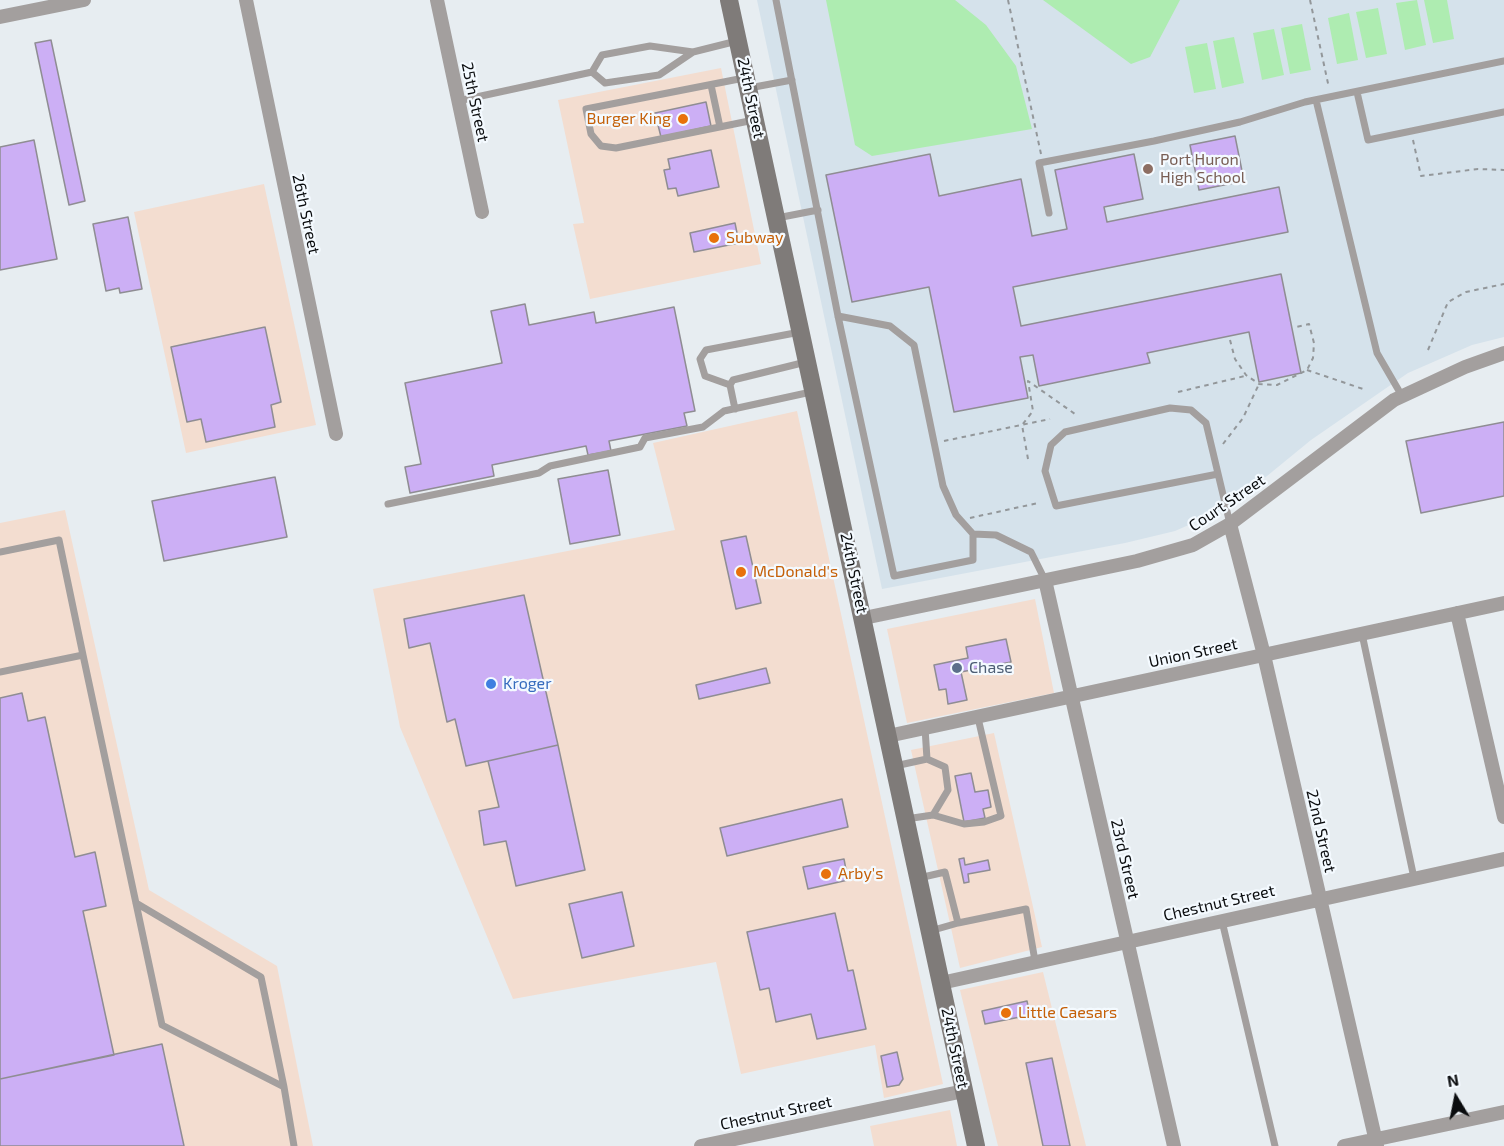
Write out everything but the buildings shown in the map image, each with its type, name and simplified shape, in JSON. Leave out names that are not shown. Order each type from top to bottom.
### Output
[{"type":"street","points":[[0,17],[58,3],[84,0]]},
{"type":"street","name":"26th Street","points":[[246,0],[336,434]]},
{"type":"street","name":"25th Street","points":[[437,0],[482,212]]},
{"type":"street","name":"24th Street","points":[[729,0],[976,1146]]},
{"type":"street","name":"Court Street","points":[[864,618],[1166,554],[1193,545],[1230,524],[1378,411],[1402,396],[1504,353]]},
{"type":"street","name":"22nd Street","points":[[1230,524],[1264,655],[1376,1143]]},
{"type":"street","name":"23rd Street","points":[[1045,580],[1174,1146]]},
{"type":"street","name":"Union Street","points":[[888,736],[1504,603]]},
{"type":"street","points":[[1457,613],[1504,817]]},
{"type":"street","name":"Chestnut Street","points":[[941,983],[1035,960],[1504,859]]},
{"type":"street","name":"Chestnut Street","points":[[701,1146],[964,1091]]},
{"type":"street","points":[[1344,1146],[1376,1143],[1504,1112]]},
{"type":"lane","points":[[776,0],[838,316],[894,576],[972,560],[973,534],[956,515],[943,486],[914,345],[890,326],[838,316]]},
{"type":"lane","points":[[592,72],[605,83],[659,75],[693,52],[738,40]]},
{"type":"lane","points":[[458,101],[592,72],[602,55],[650,46],[693,52]]},
{"type":"lane","points":[[1050,213],[1039,163],[1240,122],[1316,100],[1504,61]]},
{"type":"lane","points":[[756,120],[616,148],[601,146],[594,141],[586,110],[711,85],[792,80]]},
{"type":"lane","points":[[711,85],[720,127]]},
{"type":"lane","points":[[1357,92],[1368,140],[1504,112]]},
{"type":"lane","points":[[1316,100],[1377,353],[1402,396]]},
{"type":"lane","points":[[777,218],[818,210]]},
{"type":"lane","points":[[730,385],[705,376],[700,359],[706,350],[802,332]]},
{"type":"lane","points":[[735,409],[730,385],[733,380],[808,362]]},
{"type":"lane","points":[[388,504],[539,473],[550,466],[640,447],[645,438],[703,427],[724,411],[814,391]]},
{"type":"lane","points":[[1218,474],[1056,506],[1045,471],[1051,445],[1065,432],[1170,408],[1191,410],[1206,423],[1230,524]]},
{"type":"lane","points":[[973,534],[996,535],[1031,552],[1045,580]]},
{"type":"lane","points":[[0,552],[59,540],[162,1025],[284,1087]]},
{"type":"lane","points":[[1362,633],[1414,878]]},
{"type":"lane","points":[[0,672],[83,655]]},
{"type":"lane","points":[[906,819],[933,815],[964,824],[984,822],[1001,816],[978,718]]},
{"type":"lane","points":[[925,729],[927,759]]},
{"type":"lane","points":[[895,766],[927,759],[945,767],[948,790],[933,815]]},
{"type":"lane","points":[[919,878],[945,872],[958,923]]},
{"type":"lane","points":[[136,903],[261,977],[294,1146]]},
{"type":"lane","points":[[930,931],[1026,909],[1035,960]]},
{"type":"lane","points":[[1221,920],[1275,1146]]},
{"type":"path","points":[[1008,0],[1043,162]]},
{"type":"path","points":[[1310,0],[1330,97]]},
{"type":"path","points":[[1411,131],[1421,176],[1478,169],[1504,170]]},
{"type":"path","points":[[1428,350],[1448,302],[1466,292],[1504,284]]},
{"type":"path","points":[[1230,340],[1235,359],[1246,375],[1259,384],[1277,385],[1307,370],[1313,358],[1314,351],[1309,324],[1296,327]]},
{"type":"path","points":[[1307,370],[1363,389]]},
{"type":"path","points":[[1178,392],[1246,375]]},
{"type":"path","points":[[1028,459],[1022,425],[1033,411],[1029,381],[1075,414]]},
{"type":"path","points":[[1223,444],[1243,418],[1259,384]]},
{"type":"path","points":[[943,441],[1050,419]]},
{"type":"path","points":[[970,518],[1038,503]]},
{"type":"shaded area","name":"Port Huron High School","points":[[757,0],[1504,0],[1504,337],[1472,345],[1408,373],[1311,440],[1245,494],[1216,513],[1175,531],[1125,543],[882,589]]},
{"type":"shaded area","points":[[721,68],[761,264],[590,299],[573,224],[584,223],[558,100]]},
{"type":"shaded area","points":[[264,184],[316,425],[186,453],[134,212]]},
{"type":"shaded area","points":[[797,411],[943,1084],[884,1098],[875,1045],[741,1074],[716,962],[513,999],[400,727],[373,589],[675,530],[653,443]]},
{"type":"shaded area","points":[[65,510],[149,890],[277,966],[313,1146],[0,1146],[0,523]]},
{"type":"shaded area","points":[[1035,599],[1054,693],[907,723],[887,629]]},
{"type":"shaded area","points":[[994,733],[1042,947],[960,968],[911,750]]},
{"type":"shaded area","points":[[1043,972],[1086,1146],[998,1146],[960,990]]},
{"type":"shaded area","points":[[950,1110],[957,1146],[874,1146],[870,1126]]},
{"type":"green space","points":[[826,0],[955,0],[986,25],[1016,66],[1032,129],[872,156],[855,145]]},
{"type":"green space","points":[[1043,0],[1180,0],[1150,57],[1131,64]]},
{"type":"green space","points":[[1417,0],[1426,45],[1405,50],[1396,3]]},
{"type":"green space","points":[[1424,0],[1447,0],[1454,39],[1433,43]]},
{"type":"green space","points":[[1378,8],[1387,54],[1366,58],[1356,12]]},
{"type":"green space","points":[[1349,13],[1358,60],[1337,64],[1328,18]]},
{"type":"green space","points":[[1302,24],[1311,70],[1290,74],[1281,28]]},
{"type":"green space","points":[[1274,29],[1284,75],[1262,80],[1253,33]]},
{"type":"green space","points":[[1234,37],[1244,83],[1222,88],[1213,41]]},
{"type":"green space","points":[[1207,43],[1216,89],[1194,93],[1185,47]]},
{"type":"place","name":"Burger King","points":[[683,119]]},
{"type":"place","name":"Port Huron High School","points":[[1148,169]]},
{"type":"place","name":"Subway","points":[[714,238]]},
{"type":"place","name":"McDonald's","points":[[741,572]]},
{"type":"place","name":"Chase","points":[[957,668]]},
{"type":"place","name":"Kroger","points":[[491,684]]},
{"type":"place","name":"Arby's","points":[[826,874]]},
{"type":"place","name":"Little Caesars","points":[[1006,1013]]}]
